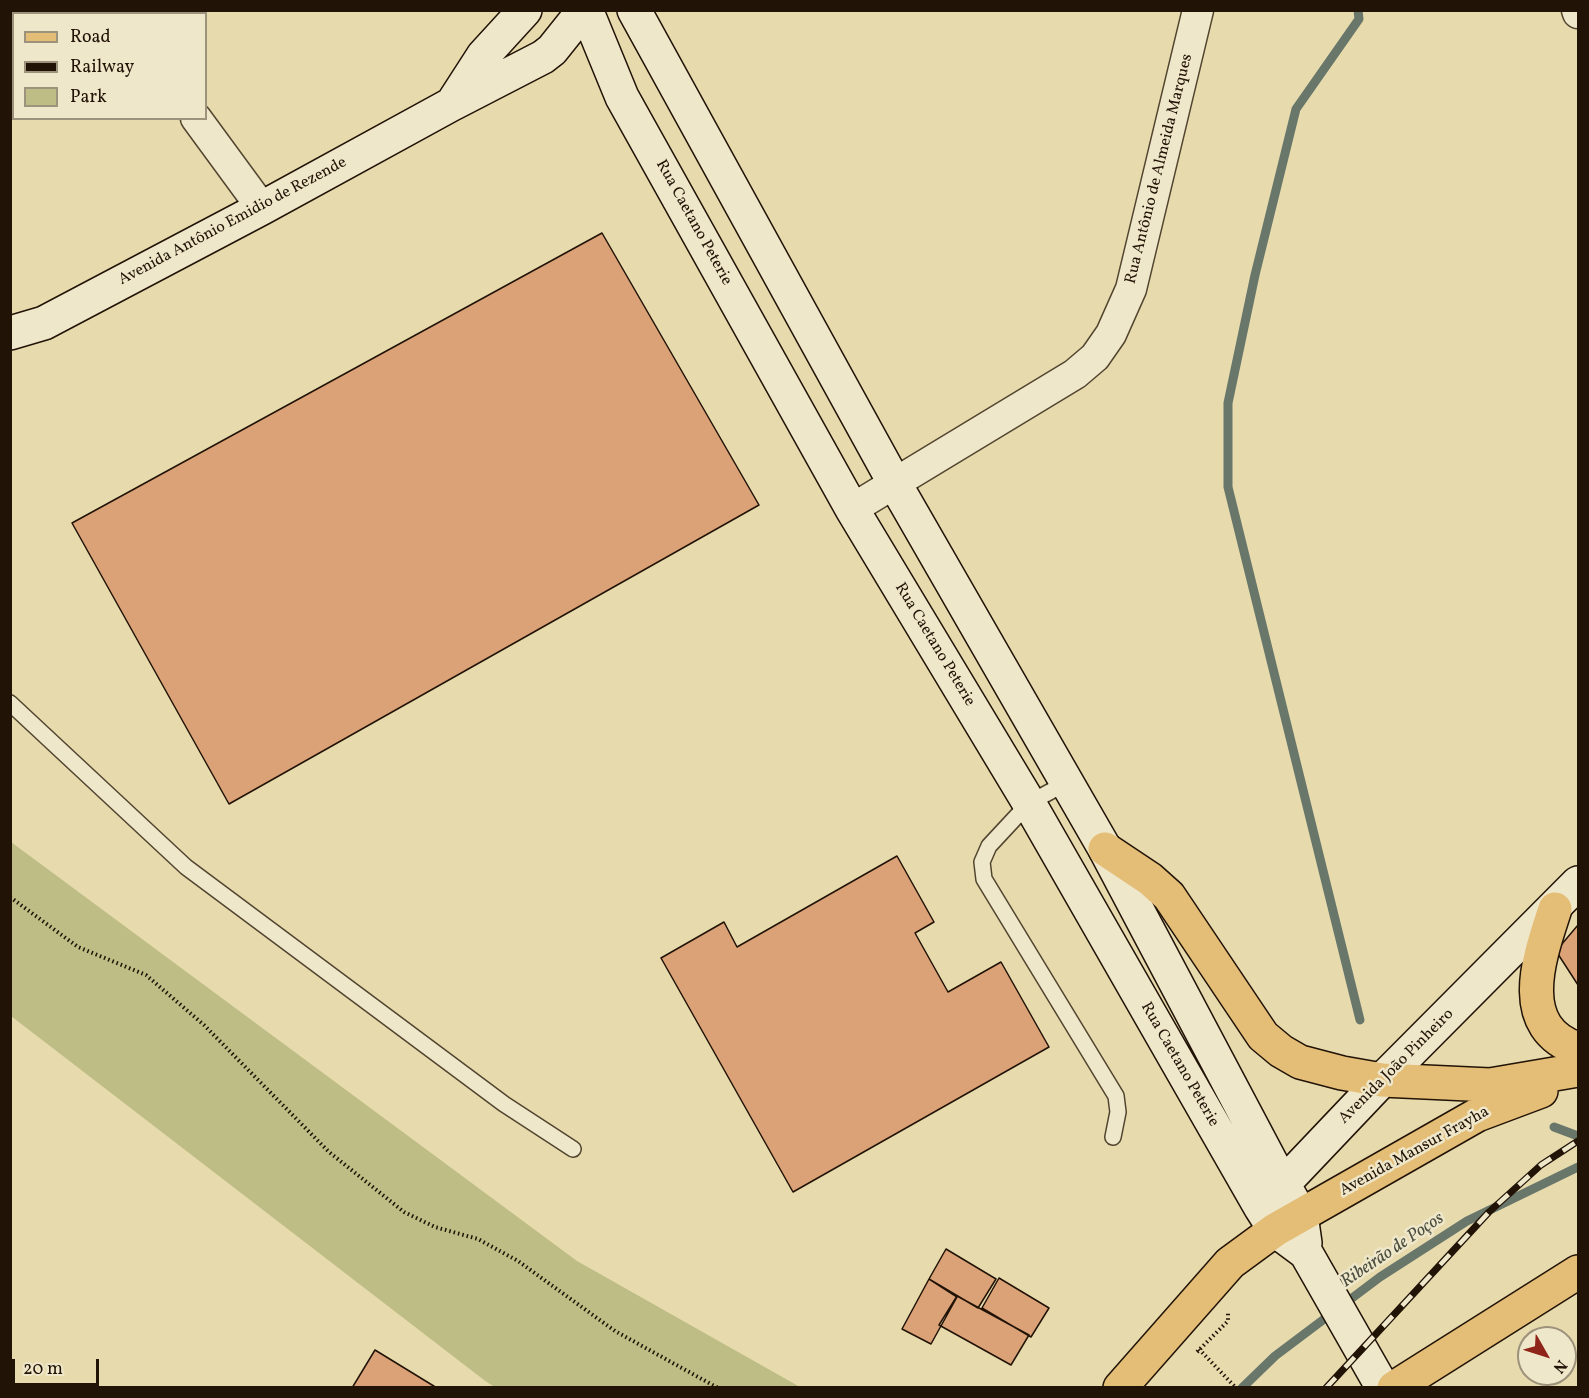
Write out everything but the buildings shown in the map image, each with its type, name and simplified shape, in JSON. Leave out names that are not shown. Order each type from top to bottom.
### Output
[{"type":"main road","points":[[1105,849],[1150,879],[1169,896],[1263,1035],[1281,1051],[1300,1062],[1382,1080],[1490,1084],[1578,1070]]},
{"type":"main road","points":[[1555,909],[1538,961],[1536,999],[1540,1013],[1552,1033],[1561,1041],[1578,1049]]},
{"type":"main road","name":"Avenida Mansur Frayha","points":[[1281,1219],[1477,1115],[1578,1077]]},
{"type":"main road","points":[[1120,1388],[1230,1263],[1281,1219]]},
{"type":"main road","points":[[1394,1388],[1578,1272]]},
{"type":"street","name":"Avenida Antônio Emidio de Rezende","points":[[452,104],[483,56],[525,10]]},
{"type":"street","points":[[581,15],[605,19],[620,15],[626,10]]},
{"type":"street","name":"Rua Caetano Peterie","points":[[634,10],[895,484],[1105,849],[1283,1184],[1281,1219]]},
{"type":"street","name":"Rua Antônio de Almeida Marques","points":[[852,509],[1075,374],[1095,357],[1111,334],[1131,289],[1198,10]]},
{"type":"street","name":"Avenida Antônio Emidio de Rezende","points":[[10,333],[44,323],[543,57],[552,50],[581,15]]},
{"type":"street","name":"Rua Caetano Peterie","points":[[581,15],[622,97],[852,509],[1281,1219],[1313,1264],[1383,1388]]},
{"type":"street","points":[[197,120],[262,208]]},
{"type":"street","name":"Avenida João Pinheiro","points":[[1283,1184],[1382,1080],[1555,909],[1578,883]]},
{"type":"lane","points":[[10,703],[186,867],[504,1104],[573,1149]]},
{"type":"lane","points":[[1068,782],[1029,803],[989,846],[982,862],[984,879],[1116,1096],[1118,1112],[1113,1137]]},
{"type":"path","points":[[10,897],[78,947],[146,975],[204,1025],[330,1152],[404,1212],[435,1227],[478,1239],[518,1261],[615,1331],[718,1388]]},
{"type":"path","points":[[1199,1349],[1236,1388]]},
{"type":"green space","points":[[11,842],[577,1261],[800,1387],[496,1388],[484,1380],[11,1016]]},
{"type":"waterway","points":[[1358,10],[1359,19],[1296,109],[1255,275],[1228,403],[1228,487],[1360,1020]]},
{"type":"waterway","points":[[1554,1127],[1578,1136]]},
{"type":"waterway","name":"Ribeirão de Poços","points":[[1242,1388],[1275,1356],[1380,1277],[1467,1221],[1578,1167]]},
{"type":"railway","points":[[1326,1388],[1489,1212],[1541,1165],[1578,1141]]}]
